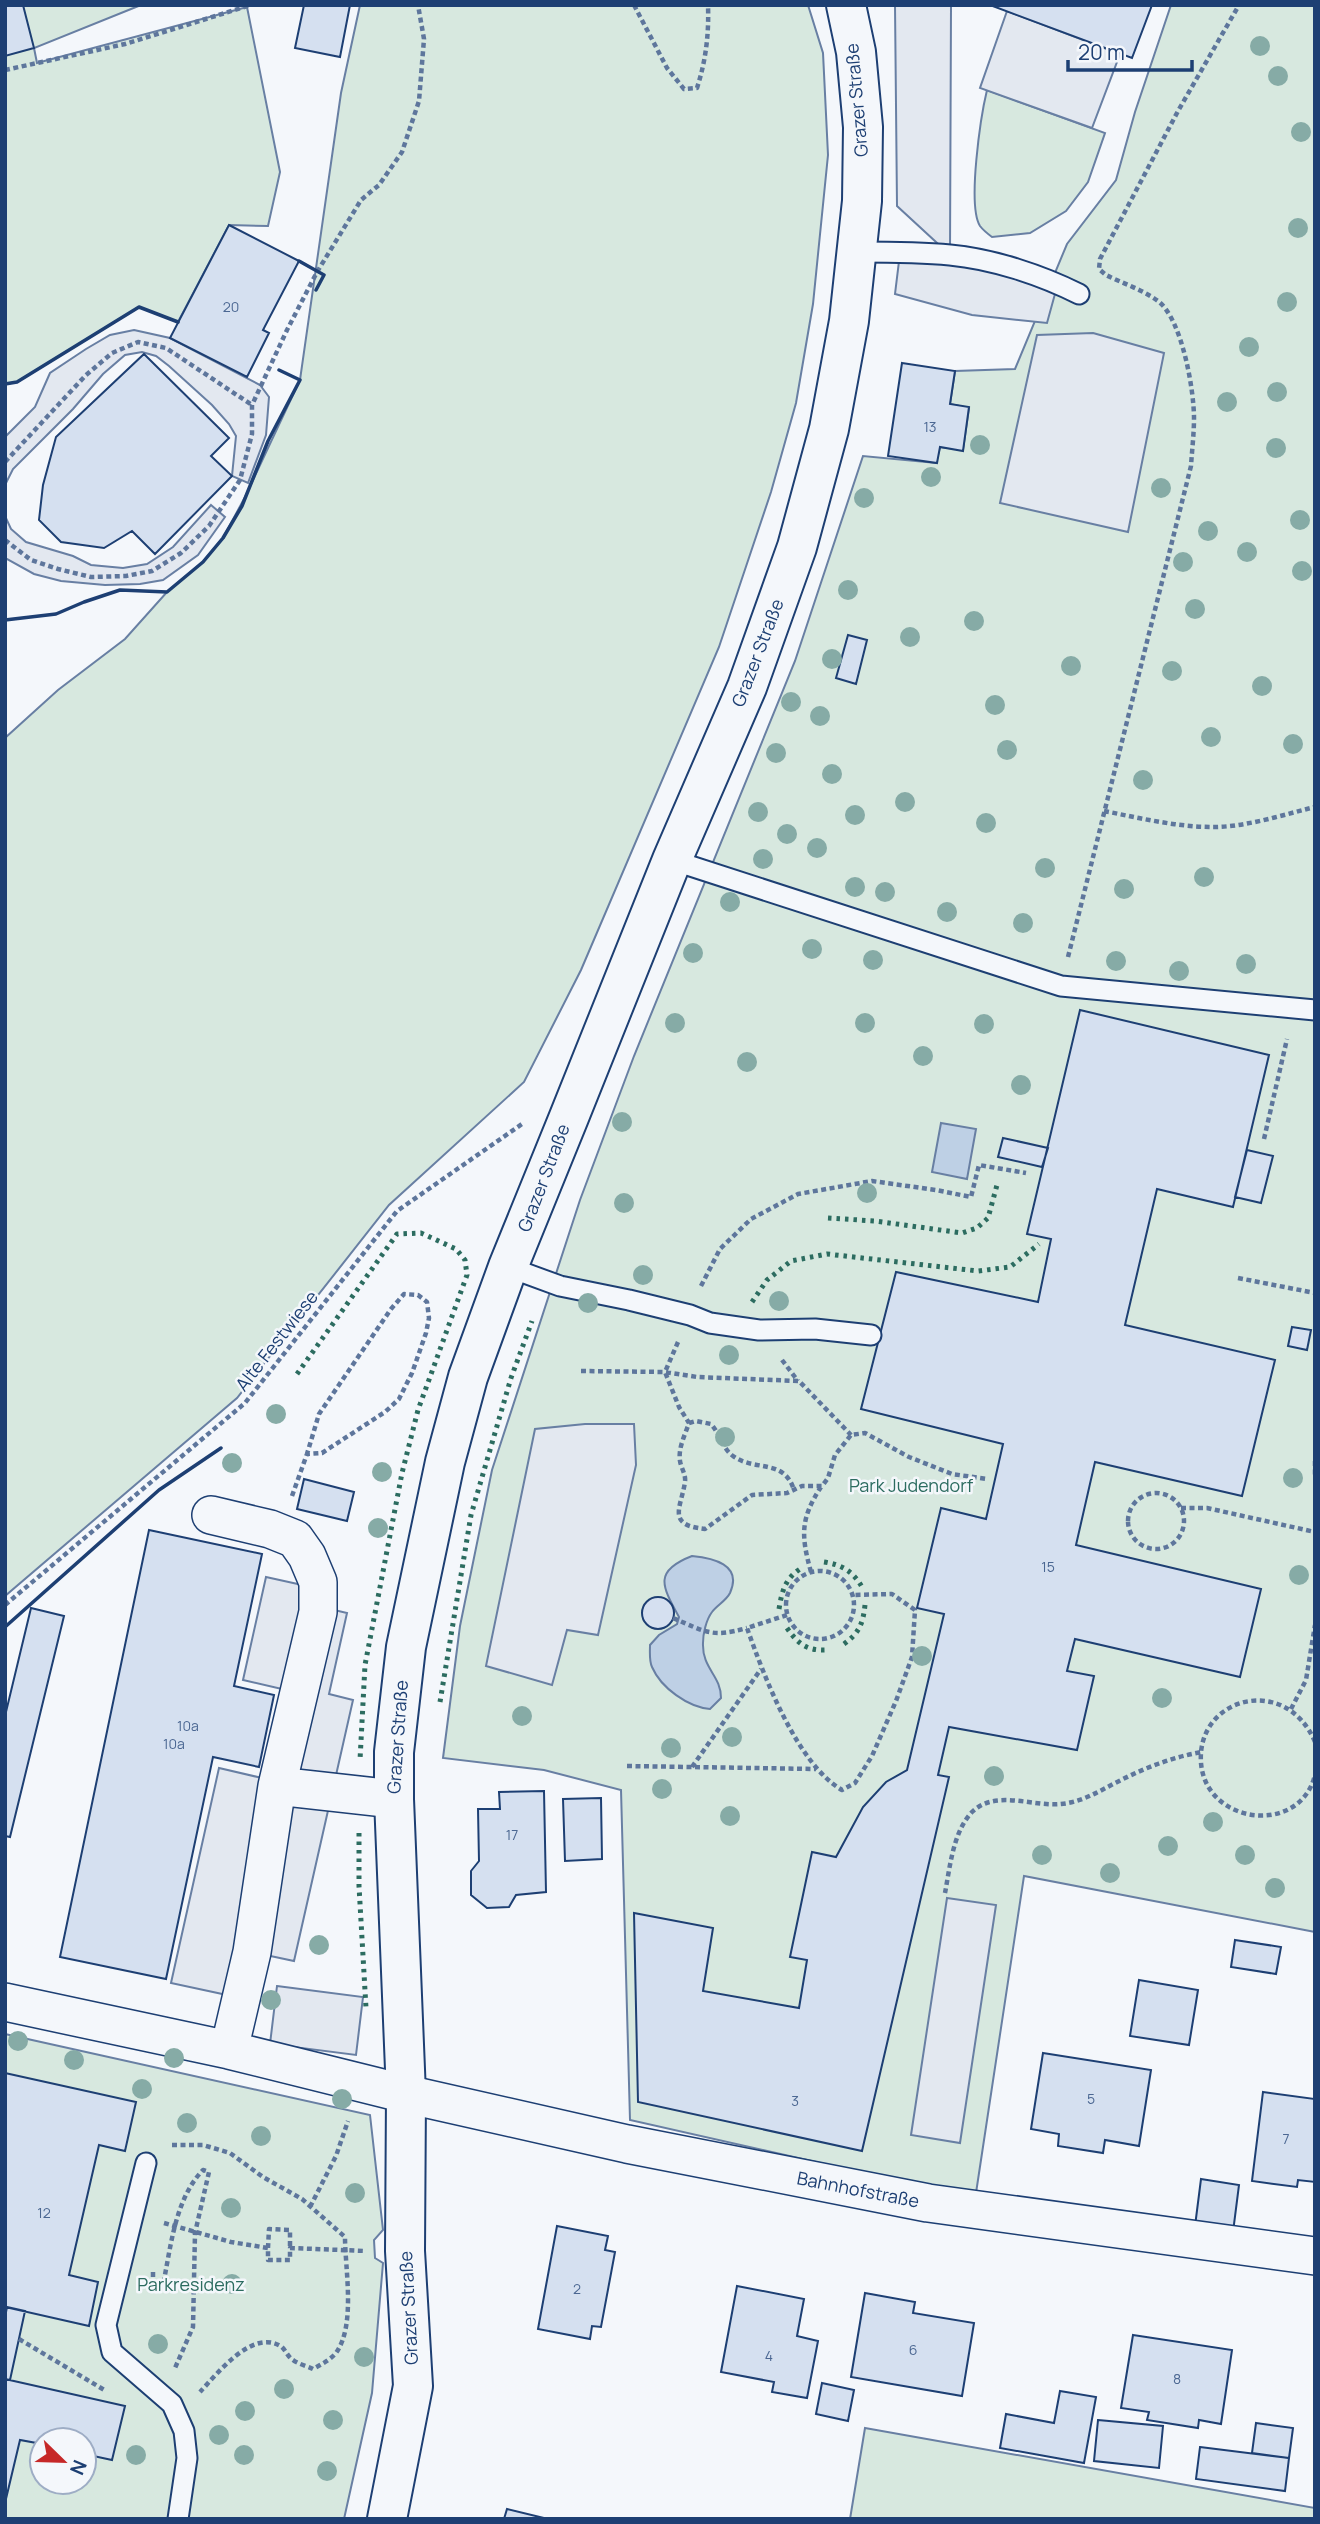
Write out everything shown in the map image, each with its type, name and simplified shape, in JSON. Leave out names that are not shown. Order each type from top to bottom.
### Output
[{"type":"main road","name":"Grazer Straße","points":[[387,2519],[413,2386],[405,2251],[407,2094],[394,1799],[394,1752],[405,1647],[445,1462],[468,1377],[508,1268],[672,860],[747,687],[797,547],[829,429],[849,321],[862,201],[863,127],[856,52],[846,5]]},
{"type":"street","points":[[211,1516],[270,1528],[295,1539],[307,1556],[318,1581],[318,1612],[277,1786],[252,1952],[229,2050]]},
{"type":"street","points":[[277,1786],[394,1799]]},
{"type":"street","points":[[5,2002],[229,2050],[407,2094]]},
{"type":"street","name":"Bahnhofstraße","points":[[407,2094],[644,2147],[909,2200],[1315,2256]]},
{"type":"lane","points":[[858,252],[950,255],[984,261],[1058,283],[1079,294]]},
{"type":"lane","points":[[672,860],[1061,986],[1315,1010]]},
{"type":"lane","points":[[508,1268],[560,1286],[690,1315],[710,1323],[759,1329],[815,1329],[871,1335]]},
{"type":"lane","points":[[146,2163],[106,2325],[112,2352],[172,2404],[184,2431],[187,2458],[178,2519]]},
{"type":"path","points":[[5,70],[125,44],[251,5]]},
{"type":"path","points":[[5,540],[31,560],[58,569],[91,577],[125,576],[152,571],[181,553],[209,526],[240,480],[252,434],[252,405],[287,330],[317,272],[361,200],[379,185],[401,152],[419,101],[424,39],[418,5]]},
{"type":"path","points":[[634,5],[667,68],[684,89],[697,88],[704,68],[709,31],[708,5]]},
{"type":"path","points":[[1061,986],[1191,466],[1194,415],[1189,374],[1177,332],[1168,312],[1159,302],[1106,275],[1099,269],[1100,258],[1178,111],[1239,5]]},
{"type":"path","points":[[5,462],[86,375],[112,353],[138,342],[166,348],[252,405]]},
{"type":"path","points":[[1104,811],[1156,821],[1214,827],[1269,819],[1315,807]]},
{"type":"path","points":[[1264,1139],[1292,1007]]},
{"type":"path","name":"Alte Festwiese","points":[[5,1605],[246,1403],[397,1211],[544,1108],[569,1117]]},
{"type":"path","points":[[689,1423],[679,1408],[666,1372],[698,1291],[720,1249],[751,1219],[798,1194],[872,1181],[971,1197],[979,1165],[1026,1173]]},
{"type":"path","points":[[1238,1278],[1315,1293]]},
{"type":"path","points":[[285,1535],[293,1488],[319,1414],[391,1309],[404,1294],[418,1295],[427,1302],[429,1318],[412,1373],[399,1399],[385,1412],[321,1454],[307,1454]]},
{"type":"path","points":[[581,1371],[666,1372],[697,1377],[799,1381],[851,1435]]},
{"type":"path","points":[[689,1423],[696,1421],[711,1424],[727,1451],[737,1459],[783,1472],[790,1478],[794,1490]]},
{"type":"path","points":[[689,1423],[680,1448],[685,1481],[679,1498],[678,1516],[684,1524],[705,1529],[752,1495],[787,1493],[802,1486],[822,1486]]},
{"type":"path","points":[[811,1572],[803,1525],[811,1503],[828,1478],[835,1455],[851,1435],[865,1433],[909,1457],[952,1474],[987,1479]]},
{"type":"path","points":[[1315,1461],[1315,1477]]},
{"type":"path","points":[[1181,1508],[1184,1526],[1175,1543],[1158,1550],[1140,1545],[1133,1539],[1129,1530],[1129,1512],[1141,1497],[1149,1494],[1167,1495],[1181,1508],[1207,1508],[1315,1532]]},
{"type":"path","points":[[811,1572],[832,1573],[849,1585],[853,1595],[853,1616],[848,1626],[830,1638],[820,1640],[799,1633],[787,1615],[786,1604],[793,1584],[811,1572]]},
{"type":"path","points":[[747,1628],[761,1668],[799,1743],[828,1782],[842,1790],[855,1783],[873,1756],[897,1701],[912,1657],[915,1610],[892,1594],[853,1595]]},
{"type":"path","points":[[675,1619],[722,1634],[787,1615]]},
{"type":"path","points":[[1291,1709],[1306,1680],[1315,1625]]},
{"type":"path","points":[[692,1767],[761,1668]]},
{"type":"path","points":[[1315,1742],[1308,1727],[1291,1709],[1280,1703],[1262,1700],[1242,1702],[1224,1711],[1211,1725],[1202,1744],[1201,1764],[1206,1783],[1218,1799],[1234,1811],[1253,1816],[1273,1815],[1290,1808],[1304,1796],[1315,1775]]},
{"type":"path","points":[[945,1893],[962,1826],[973,1811],[984,1804],[1002,1800],[1060,1805],[1087,1798],[1173,1757],[1202,1752]]},
{"type":"path","points":[[627,1766],[817,1769]]},
{"type":"path","points":[[310,2207],[336,2156],[363,2084]]},
{"type":"path","points":[[146,2163],[171,2145],[203,2145],[230,2153],[310,2207],[345,2237],[348,2282],[346,2326],[338,2350],[329,2360],[313,2369],[293,2360],[280,2346],[260,2343],[243,2350],[223,2366],[178,2417]]},
{"type":"path","points":[[153,2260],[153,2285],[163,2285],[175,2226],[192,2182],[203,2170],[209,2172],[195,2233],[193,2328],[181,2357],[159,2394]]},
{"type":"path","points":[[132,2219],[175,2226],[195,2233],[268,2248]]},
{"type":"path","points":[[268,2229],[290,2230],[290,2260],[268,2260],[268,2248],[268,2229]]},
{"type":"path","points":[[290,2248],[405,2251]]},
{"type":"green space","points":[[5,5],[141,5],[34,48],[37,63],[247,7],[280,172],[268,226],[229,225],[178,322],[139,307],[17,382],[5,384]]},
{"type":"green space","points":[[360,5],[808,5],[823,53],[828,155],[813,304],[796,403],[771,492],[719,647],[581,970],[524,1082],[389,1205],[237,1398],[5,1596],[5,738],[58,690],[125,639],[167,592],[203,562],[223,538],[245,497],[300,380],[341,93]]},
{"type":"green space","name":"Park Judendorf","points":[[1171,5],[1315,5],[1315,1932],[1024,1876],[976,2193],[869,2174],[630,2120],[621,1790],[544,1770],[443,1758],[460,1626],[492,1470],[580,1200],[634,1056],[795,661],[863,456],[936,463],[940,447],[963,450],[969,408],[950,404],[955,371],[1015,369],[1067,244],[1116,180],[1135,112]]},
{"type":"green space","points":[[987,90],[1105,133],[1088,182],[1066,211],[1030,233],[992,237],[980,226],[976,215],[976,160]]},
{"type":"green space","name":"Parkresidenz","points":[[5,2034],[370,2115],[383,2230],[374,2240],[375,2258],[383,2263],[372,2393],[344,2519],[5,2519]]},
{"type":"green space","points":[[865,2428],[1315,2508],[1315,2519],[850,2519]]},
{"type":"shaded area","points":[[895,5],[951,5],[950,255],[1058,283],[1047,323],[972,315],[895,294],[900,253],[949,254],[897,206]]},
{"type":"shaded area","points":[[1007,11],[1120,54],[1092,128],[980,88]]},
{"type":"shaded area","points":[[134,330],[170,338],[260,385],[269,397],[266,435],[248,483],[232,476],[236,436],[229,424],[169,366],[156,356],[142,352],[125,355],[103,374],[73,409],[13,469],[5,485],[5,437],[35,407],[50,373],[110,335]]},
{"type":"shaded area","points":[[1093,333],[1164,353],[1128,532],[1000,503],[1037,335]]},
{"type":"shaded area","points":[[211,505],[225,517],[198,555],[163,580],[105,585],[61,581],[34,574],[5,558],[5,516],[11,529],[26,542],[73,556],[91,565],[123,568],[147,564],[173,547]]},
{"type":"shaded area","points":[[585,1424],[634,1424],[636,1465],[598,1635],[567,1630],[552,1685],[486,1666],[535,1429]]},
{"type":"shaded area","points":[[266,1577],[334,1592],[330,1609],[347,1613],[329,1694],[353,1700],[294,1961],[252,1952],[241,1998],[171,1983],[219,1768],[262,1778],[282,1689],[243,1680]]},
{"type":"shaded area","points":[[947,1898],[996,1905],[960,2143],[911,2135]]},
{"type":"shaded area","points":[[277,1986],[363,1997],[356,2055],[270,2044]]},
{"type":"water","points":[[941,1123],[976,1129],[967,1179],[932,1172]]},
{"type":"water","points":[[692,1556],[723,1564],[729,1569],[733,1583],[730,1593],[710,1615],[704,1635],[703,1652],[718,1683],[721,1698],[710,1709],[693,1705],[676,1695],[656,1675],[650,1659],[650,1645],[659,1635],[677,1624],[679,1617],[665,1588],[666,1574]]},
{"type":"building","points":[[5,5],[23,5],[34,48],[5,56]]},
{"type":"building","points":[[304,5],[350,5],[340,57],[295,48]]},
{"type":"building","points":[[990,5],[1152,5],[1132,58]]},
{"type":"building","points":[[229,225],[299,261],[263,330],[269,333],[247,377],[170,338]]},
{"type":"building","points":[[144,354],[229,438],[211,456],[232,476],[155,554],[132,531],[104,548],[61,542],[39,520],[43,485],[56,437]]},
{"type":"building","points":[[902,363],[955,371],[950,404],[969,407],[963,451],[940,447],[937,463],[888,456]]},
{"type":"building","points":[[848,635],[867,640],[856,684],[836,678]]},
{"type":"building","points":[[1080,1010],[1269,1055],[1233,1207],[1157,1189],[1125,1325],[1275,1360],[1242,1496],[1095,1462],[1076,1545],[1261,1589],[1240,1677],[1075,1639],[1067,1671],[1094,1676],[1077,1750],[949,1727],[938,1775],[949,1777],[862,2151],[638,2102],[634,1913],[713,1928],[703,1991],[799,2008],[807,1960],[790,1957],[812,1852],[836,1857],[863,1807],[886,1782],[907,1770],[944,1614],[917,1608],[941,1508],[986,1519],[1003,1444],[861,1409],[896,1272],[1038,1302],[1051,1239],[1027,1234]]},
{"type":"building","points":[[1003,1138],[1048,1148],[1042,1167],[998,1157]]},
{"type":"building","points":[[1247,1150],[1273,1156],[1261,1203],[1235,1197]]},
{"type":"building","points":[[1292,1327],[1311,1330],[1307,1350],[1288,1346]]},
{"type":"building","points":[[304,1479],[354,1492],[347,1521],[297,1509]]},
{"type":"building","points":[[149,1530],[262,1554],[234,1686],[274,1695],[259,1767],[213,1757],[166,1979],[60,1957]]},
{"type":"building","points":[[658,1597],[669,1602],[674,1613],[669,1624],[658,1629],[647,1624],[642,1613],[647,1602]]},
{"type":"building","points":[[31,1608],[64,1616],[10,1837],[5,1836],[5,1716]]},
{"type":"building","points":[[544,1791],[546,1892],[516,1895],[509,1907],[487,1908],[471,1895],[471,1871],[479,1861],[478,1809],[500,1809],[499,1792]]},
{"type":"building","points":[[601,1798],[602,1859],[565,1861],[563,1799]]},
{"type":"building","points":[[1235,1940],[1281,1947],[1276,1974],[1231,1967]]},
{"type":"building","points":[[1139,1980],[1198,1990],[1189,2045],[1130,2036]]},
{"type":"building","points":[[1043,2053],[1151,2070],[1139,2146],[1105,2140],[1103,2153],[1058,2146],[1059,2134],[1031,2129]]},
{"type":"building","name":"Parkresidenz","points":[[5,2073],[136,2102],[125,2151],[99,2145],[69,2275],[98,2282],[89,2326],[5,2307]]},
{"type":"building","points":[[1263,2092],[1315,2099],[1315,2182],[1298,2180],[1297,2187],[1252,2181]]},
{"type":"building","points":[[1201,2179],[1239,2185],[1232,2240],[1194,2234]]},
{"type":"building","points":[[557,2226],[608,2236],[605,2250],[615,2252],[601,2327],[592,2326],[590,2339],[538,2329]]},
{"type":"building","points":[[737,2286],[804,2299],[797,2336],[818,2341],[807,2398],[772,2392],[774,2382],[721,2372]]},
{"type":"building","points":[[865,2293],[915,2302],[913,2313],[974,2323],[962,2396],[851,2377]]},
{"type":"building","points":[[7,2307],[25,2311],[10,2380],[5,2379]]},
{"type":"building","points":[[1133,2335],[1232,2350],[1221,2424],[1199,2420],[1198,2428],[1147,2420],[1149,2412],[1121,2408]]},
{"type":"building","points":[[5,2379],[125,2406],[112,2460],[98,2457],[98,2426],[28,2426],[28,2441],[20,2440],[5,2503]]},
{"type":"building","points":[[822,2383],[854,2390],[848,2421],[816,2414]]},
{"type":"building","points":[[1060,2391],[1096,2397],[1084,2463],[1000,2448],[1006,2414],[1054,2423]]},
{"type":"building","points":[[1098,2420],[1163,2426],[1159,2468],[1094,2461]]},
{"type":"building","points":[[1256,2423],[1293,2428],[1289,2458],[1252,2453]]},
{"type":"building","points":[[1200,2447],[1289,2458],[1285,2491],[1196,2479]]},
{"type":"building","points":[[507,2509],[548,2519],[504,2519]]},
{"type":"hedge","points":[[828,1218],[875,1221],[962,1233],[977,1228],[988,1218],[997,1185]]},
{"type":"hedge","points":[[297,1374],[397,1234],[421,1233],[456,1249],[465,1260],[467,1275],[418,1410],[402,1473],[365,1665],[360,1760]]},
{"type":"hedge","points":[[752,1302],[767,1280],[791,1261],[827,1254],[978,1271],[1010,1267],[1039,1244]]},
{"type":"hedge","points":[[440,1702],[471,1515],[511,1378],[532,1321]]},
{"type":"hedge","points":[[824,1562],[847,1570],[863,1589]]},
{"type":"hedge","points":[[779,1609],[785,1586],[800,1569]]},
{"type":"hedge","points":[[844,1644],[859,1628],[865,1605]]},
{"type":"hedge","points":[[787,1628],[804,1645],[827,1650]]},
{"type":"hedge","points":[[359,1833],[359,1886],[366,2008]]},
{"type":"wall","points":[[299,261],[324,275],[316,290]]},
{"type":"wall","points":[[5,384],[17,382],[139,307],[178,322]]},
{"type":"wall","points":[[5,620],[56,614],[120,590],[167,592],[203,562],[223,538],[242,506],[268,441],[300,380],[279,370]]},
{"type":"wall","points":[[5,1627],[159,1490],[221,1448]]}]
